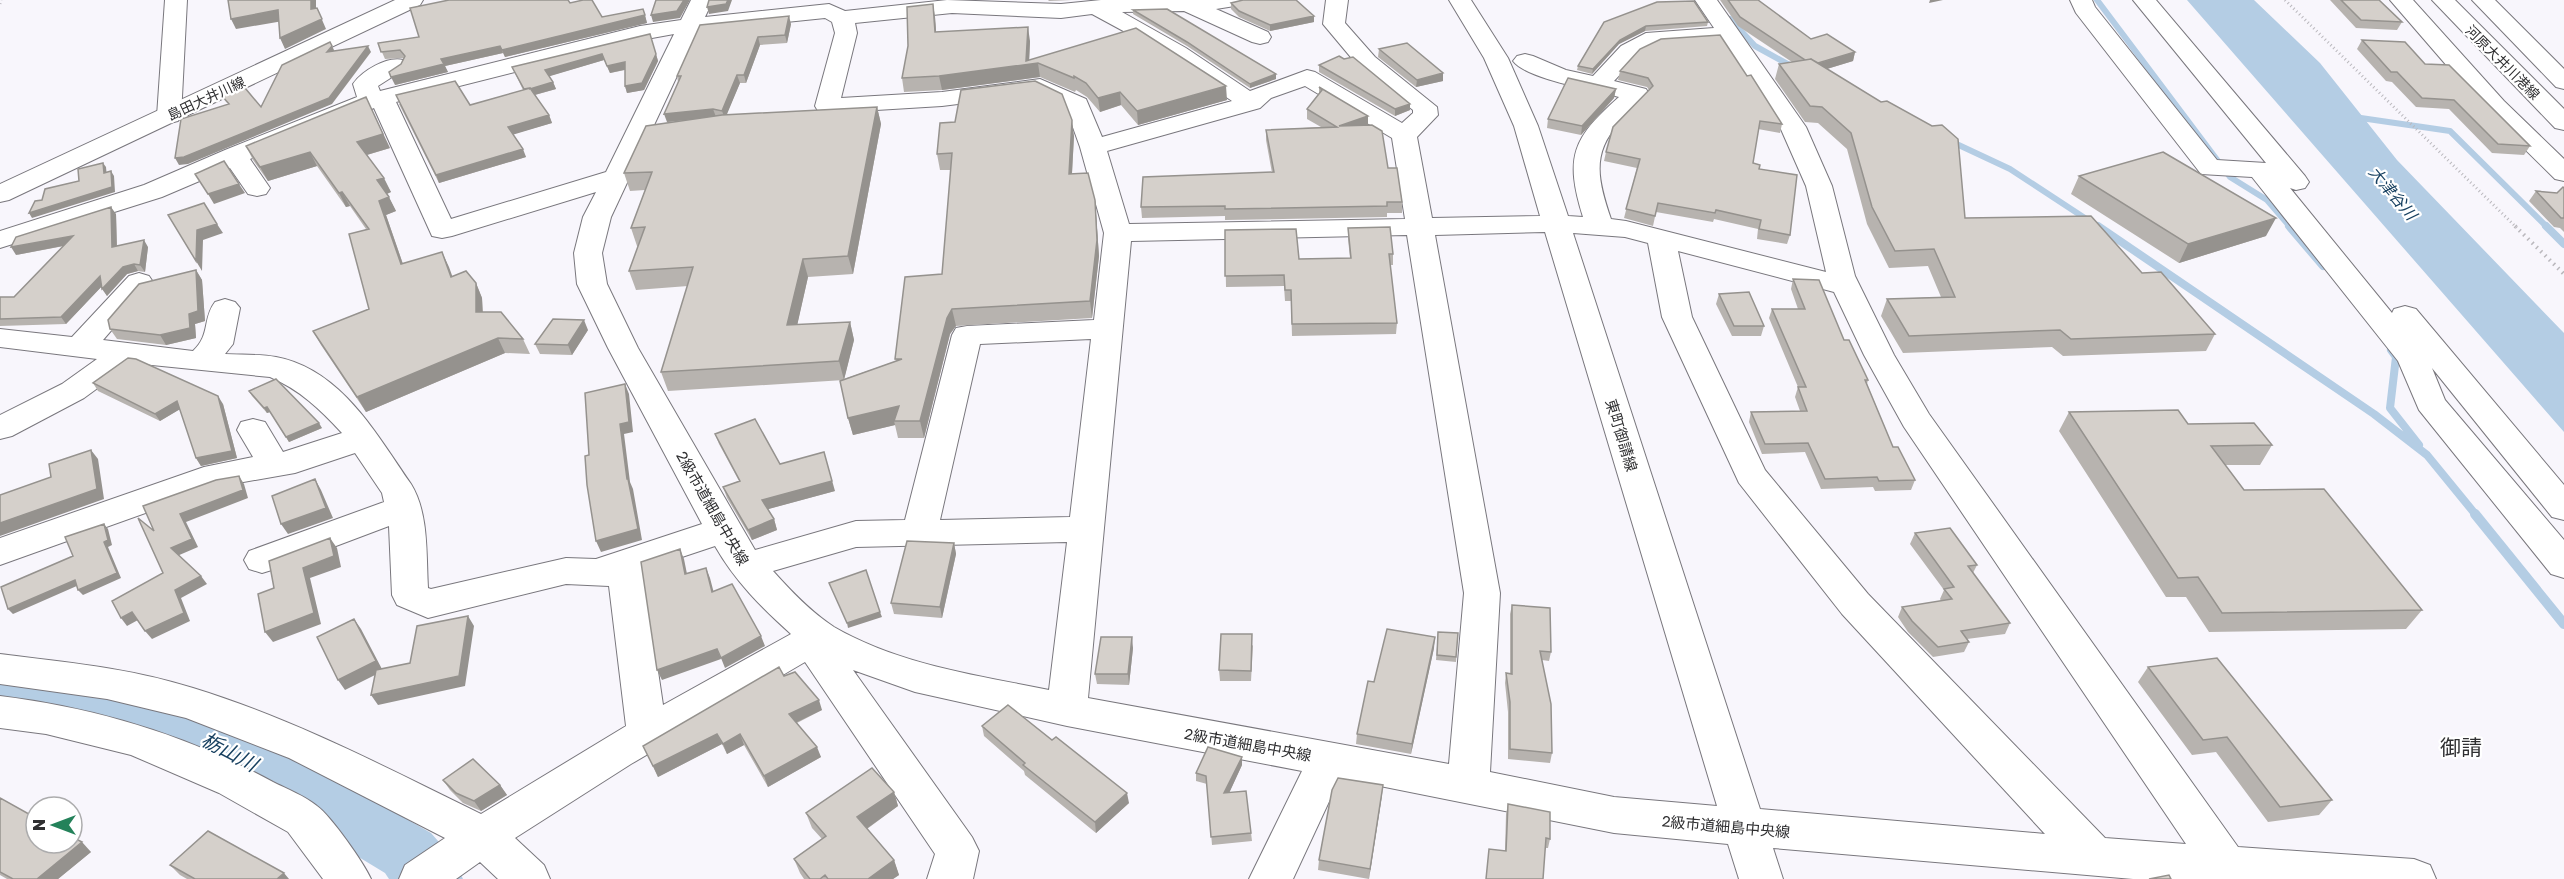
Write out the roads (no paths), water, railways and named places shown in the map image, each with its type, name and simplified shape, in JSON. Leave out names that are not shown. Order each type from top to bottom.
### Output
[{"type":"street","points":[[169,116],[176,0]]},
{"type":"street","name":"島田大井川線","points":[[0,194],[412,0]]},
{"type":"street","points":[[1,242],[153,191],[355,105],[640,33],[696,12],[952,6],[1061,11],[1123,3],[1186,5],[1233,0]]},
{"type":"street","points":[[1337,0],[1334,24],[1367,62],[1425,107],[1426,115],[1404,135]]},
{"type":"street","name":"東町御請線","points":[[1460,0],[1496,58],[1527,126],[1761,879]]},
{"type":"street","points":[[1706,0],[1793,127],[1819,186],[1841,276],[1879,355],[1915,419],[2224,866]]},
{"type":"street","points":[[2081,0],[2084,8],[2210,168],[2274,170],[2503,434],[2564,508]]},
{"type":"street","points":[[2144,0],[2274,170],[2413,359],[2430,403],[2564,565]]},
{"type":"street","points":[[2401,0],[2495,105],[2564,173]]},
{"type":"street","name":"河原大井川港線","points":[[2443,0],[2564,123]]},
{"type":"street","points":[[2483,0],[2564,82]]},
{"type":"street","points":[[1186,5],[1260,37]]},
{"type":"street","points":[[1094,8],[1138,28],[1191,60],[1251,103]]},
{"type":"street","points":[[833,10],[844,23],[846,33],[827,105],[942,99],[1040,86],[1077,104],[1094,147],[1118,233],[1067,710]]},
{"type":"street","name":"2級市道細島中央線","points":[[696,12],[649,133],[617,177],[597,217],[588,253],[592,284],[623,348],[723,530],[746,566],[815,638],[915,677],[1067,710],[1468,785],[1614,815],[2082,864],[2224,866],[2319,875],[2414,879]]},
{"type":"street","points":[[1599,85],[1629,51],[1654,38],[1731,34]]},
{"type":"street","points":[[1525,61],[1558,75],[1637,94],[1590,142],[1586,166],[1591,199],[1600,226]]},
{"type":"street","points":[[395,65],[365,84],[377,100],[442,230],[617,177]]},
{"type":"street","points":[[1094,147],[1251,103],[1262,93],[1307,77],[1404,135],[1482,593],[1468,785]]},
{"type":"street","points":[[234,155],[257,188]]},
{"type":"street","points":[[1118,233],[1557,224],[1600,226],[1626,229],[1846,286]]},
{"type":"street","points":[[1661,239],[1677,317],[1751,475],[1855,604],[2082,864]]},
{"type":"street","points":[[79,348],[139,282]]},
{"type":"street","points":[[201,362],[218,344],[225,308]]},
{"type":"street","points":[[919,533],[967,335],[1108,329]]},
{"type":"street","points":[[0,338],[201,362],[274,367],[298,377],[326,396],[363,438],[399,492],[407,528],[411,595],[428,604],[566,571],[626,573],[647,734]]},
{"type":"street","points":[[0,428],[73,391],[126,353]]},
{"type":"street","points":[[2430,403],[2503,434]]},
{"type":"street","points":[[253,430],[274,465]]},
{"type":"street","points":[[0,552],[216,475],[295,462],[363,438]]},
{"type":"street","points":[[262,560],[403,508]]},
{"type":"street","points":[[746,566],[856,534],[1087,529]]},
{"type":"street","points":[[598,572],[723,530]]},
{"type":"street","points":[[421,879],[482,835],[647,734],[815,638],[957,851],[953,875],[949,879]]},
{"type":"street","points":[[0,669],[107,683],[191,703],[303,746],[482,835],[528,879]]},
{"type":"street","points":[[0,712],[46,718],[138,740],[234,781],[303,819],[349,879]]},
{"type":"street","points":[[1271,879],[1329,759]]},
{"type":"water","name":"大津谷川","points":[[2187,0],[2254,0],[2320,63],[2397,160],[2564,333],[2564,432]]},
{"type":"waterway","points":[[2097,0],[2230,177],[2267,200],[2291,228]]},
{"type":"waterway","points":[[1730,19],[1755,46],[1793,67]]},
{"type":"waterway","points":[[2354,117],[2450,131],[2548,228]]},
{"type":"waterway","points":[[1948,140],[2010,169],[2100,228]]},
{"type":"waterway","points":[[2098,226],[2374,414],[2427,455],[2476,515]]},
{"type":"waterway","points":[[2289,226],[2323,266]]},
{"type":"waterway","points":[[2548,228],[2564,244]]},
{"type":"waterway","points":[[2391,350],[2396,357],[2390,408],[2419,445]]},
{"type":"waterway","points":[[2475,514],[2564,624]]},
{"type":"waterway","name":"栃山川","points":[[0,691],[60,697],[209,736],[408,853],[430,879]]},
{"type":"district","name":"御請","points":[[2461,747]]}]
